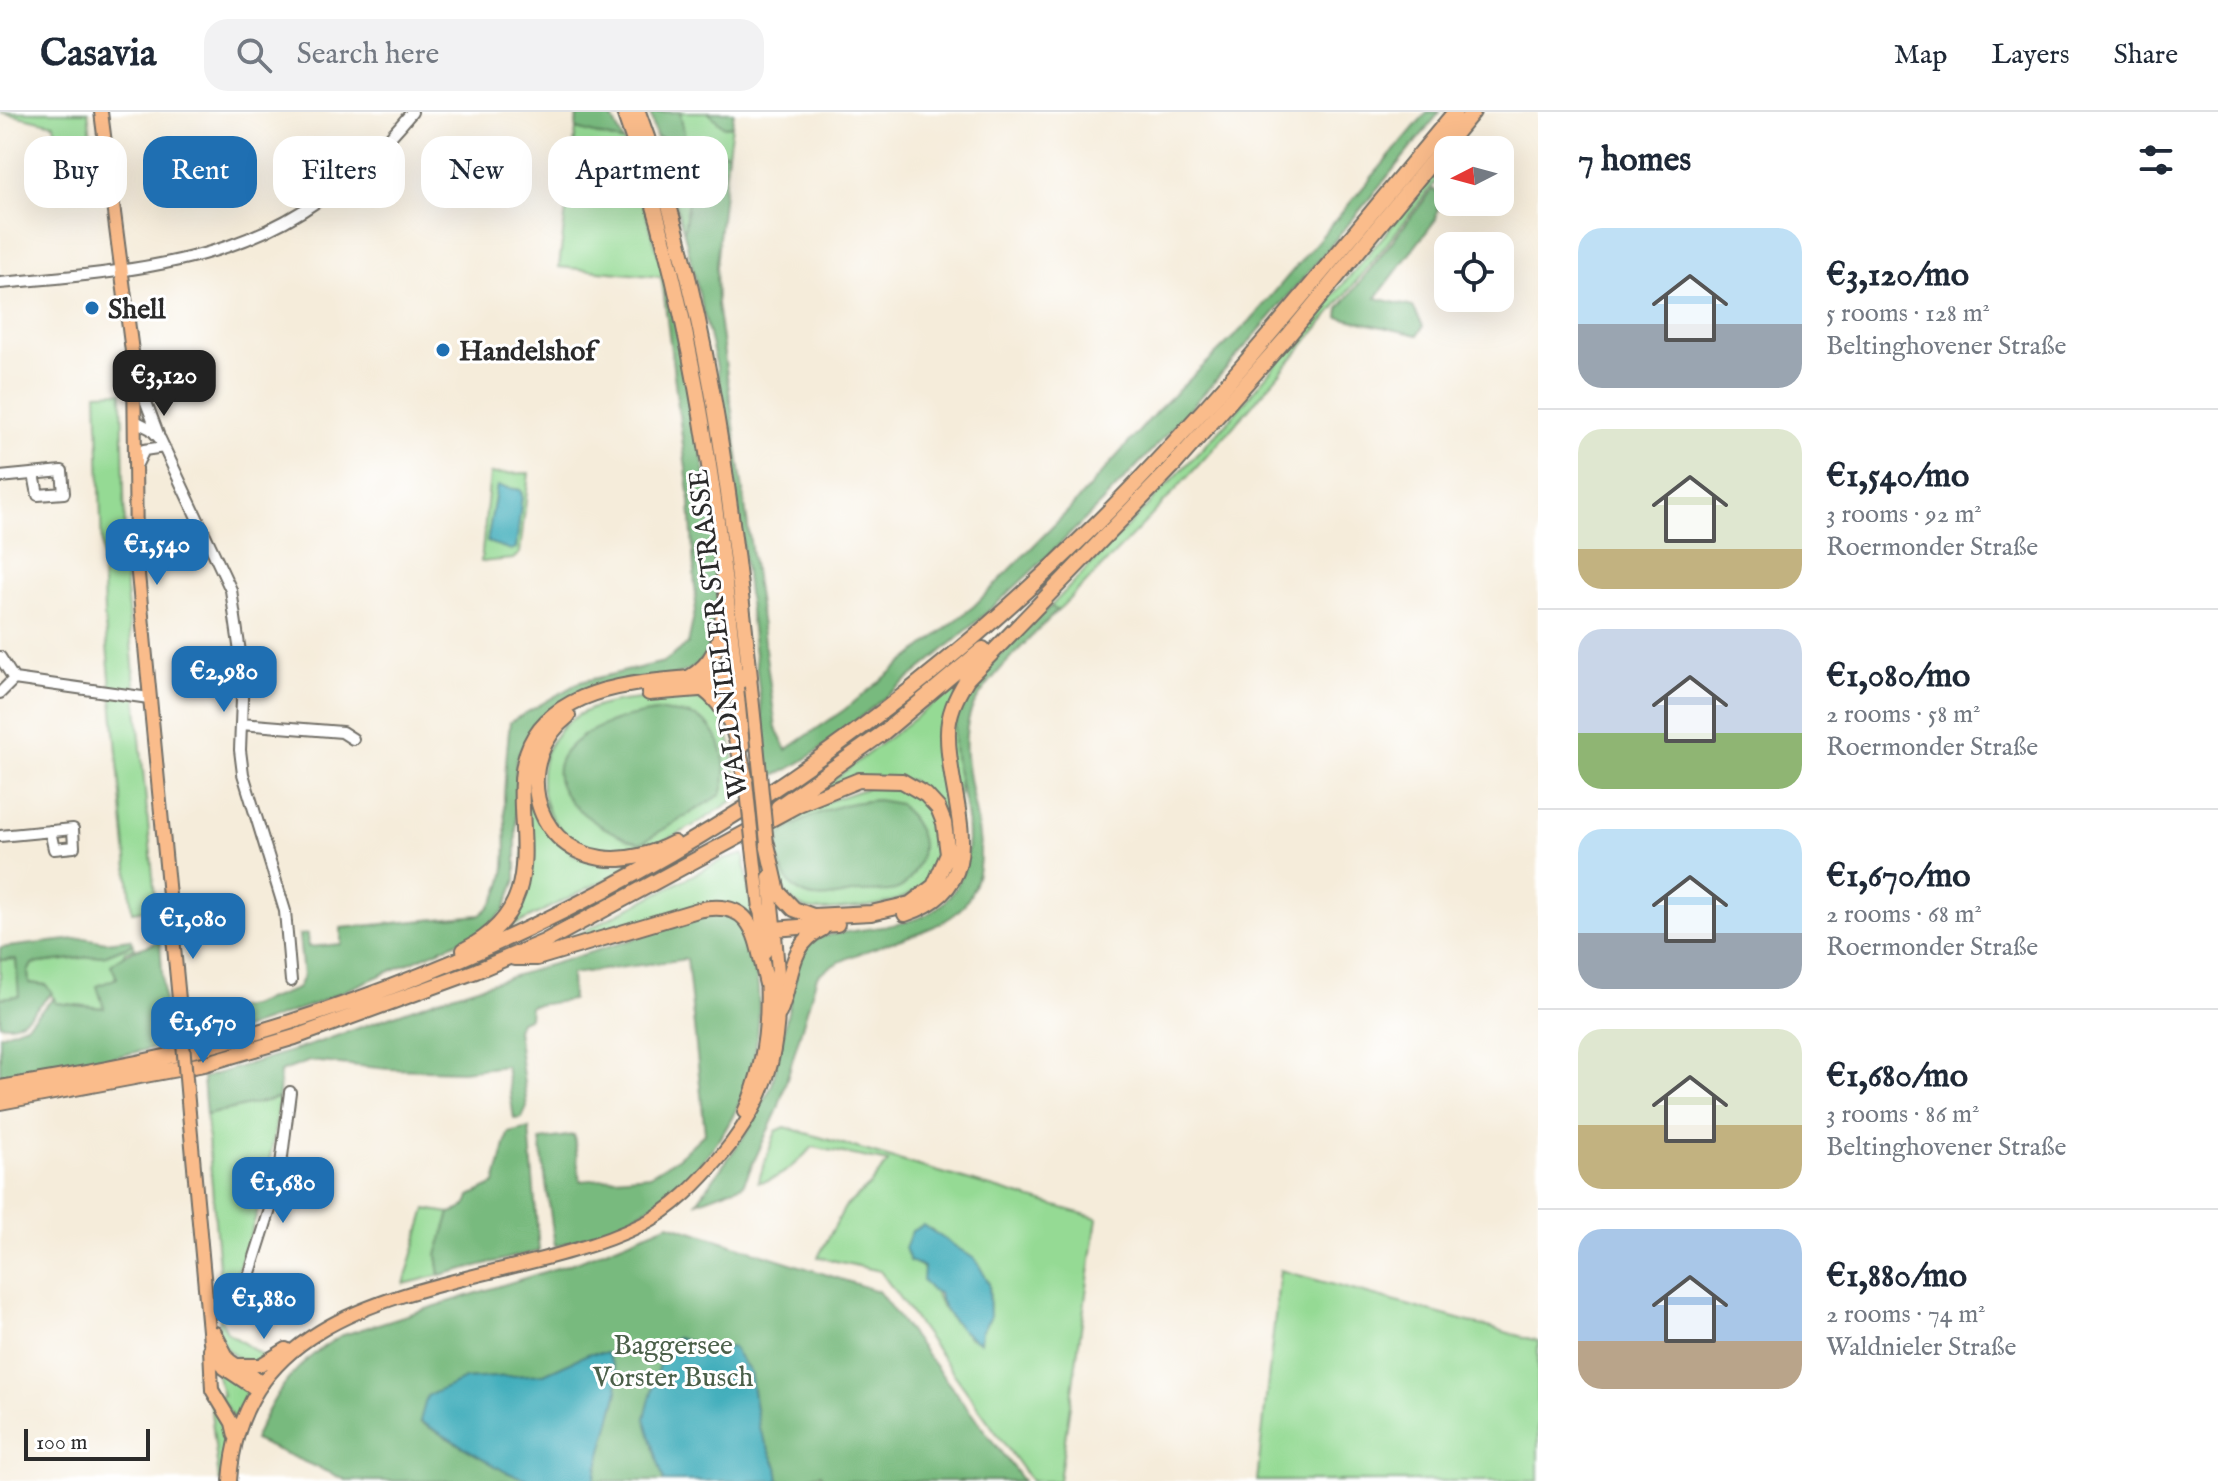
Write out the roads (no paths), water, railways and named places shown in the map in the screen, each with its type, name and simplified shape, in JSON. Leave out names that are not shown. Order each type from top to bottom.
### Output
[{"type":"highway","points":[[622,112],[638,136]]},
{"type":"highway","name":"WALDNIELER STRASSE","points":[[638,112],[641,136]]},
{"type":"highway","points":[[641,136],[644,112]]},
{"type":"highway","points":[[0,1088],[208,1046],[405,982],[505,941],[634,876],[865,728],[919,684],[1093,527],[1215,397],[1455,112]]},
{"type":"highway","points":[[760,909],[774,929],[833,925],[907,914],[923,907],[946,889],[958,863],[963,834],[948,736],[953,705],[967,679],[1030,610],[1172,467],[1288,336],[1473,112]]},
{"type":"highway","name":"WALDNIELER STRASSE","points":[[657,208],[697,376],[741,678]]},
{"type":"highway","name":"WALDNIELER STRASSE","points":[[666,208],[687,265],[711,377],[737,549],[741,678]]},
{"type":"highway","points":[[685,680],[706,666],[718,642],[724,574]]},
{"type":"highway","points":[[722,846],[883,733],[1030,610]]},
{"type":"highway","points":[[733,815],[667,847],[639,856],[604,859],[585,855],[562,840],[545,821],[537,802],[534,779],[539,755],[548,735],[567,717],[602,700],[702,688],[741,678]]},
{"type":"highway","points":[[405,982],[485,938],[511,913],[522,887],[525,864],[521,774],[524,757],[538,731],[567,705],[585,697],[630,686],[741,678]]},
{"type":"highway","points":[[702,688],[721,703],[729,716],[753,777]]},
{"type":"highway","points":[[0,1102],[204,1064],[295,1037],[509,959],[799,804],[844,785],[874,778],[902,781],[926,795],[938,808],[948,838],[943,871],[934,886],[922,896],[892,910],[833,917],[806,915],[789,906],[775,885],[762,849]]},
{"type":"highway","points":[[509,959],[537,958],[698,910],[725,908],[743,916],[755,931],[767,984]]},
{"type":"highway","points":[[779,1013],[794,957],[801,945],[815,932],[833,925]]},
{"type":"main road","points":[[101,112],[134,367],[137,422],[136,553],[181,1020],[212,1390],[232,1423],[235,1442],[230,1481]]},
{"type":"main road","name":"WALDNIELER STRASSE","points":[[235,1442],[260,1387],[296,1345],[370,1306],[596,1244],[642,1224],[688,1192],[728,1148],[752,1113],[766,1083],[779,1013],[774,929],[762,849],[750,813],[753,777],[741,678]]},
{"type":"main road","name":"WALDNIELER STRASSE","points":[[728,1148],[757,1080],[767,1021],[760,909],[763,804],[753,777]]},
{"type":"main road","points":[[207,1307],[217,1341],[235,1365],[260,1387]]},
{"type":"main road","points":[[210,1342],[224,1368],[260,1387]]},
{"type":"main road","points":[[235,1365],[260,1365],[296,1345]]},
{"type":"street","points":[[0,283],[123,272],[203,257],[297,217],[375,155],[412,112]]},
{"type":"street","points":[[134,367],[162,443],[231,590],[243,673],[243,774],[285,911],[291,981]]},
{"type":"street","points":[[137,422],[151,429],[162,443]]},
{"type":"street","points":[[137,464],[144,450],[162,443]]},
{"type":"street","points":[[0,477],[34,474]]},
{"type":"street","points":[[0,657],[14,679],[149,698]]},
{"type":"street","points":[[0,693],[14,679]]},
{"type":"street","points":[[241,724],[342,732],[353,739]]},
{"type":"street","points":[[0,836],[50,831]]},
{"type":"street","points":[[207,1307],[236,1299],[248,1279],[279,1181],[290,1092]]},
{"type":"water","points":[[497,486],[520,490],[522,495],[516,548],[511,550],[487,542]]},
{"type":"water","points":[[923,1225],[976,1260],[989,1283],[990,1318],[981,1332],[980,1342],[967,1334],[948,1314],[939,1293],[932,1291],[923,1280],[924,1267],[910,1261],[905,1248],[912,1231]]},
{"type":"water","points":[[677,1338],[712,1349],[732,1347],[750,1372],[759,1428],[777,1467],[779,1481],[664,1481],[645,1418],[662,1352],[667,1342]]},
{"type":"water","points":[[590,1353],[607,1353],[616,1372],[618,1391],[594,1481],[532,1481],[506,1472],[420,1421],[427,1396],[465,1379],[544,1374]]},
{"type":"place","name":"Shell","points":[[92,308]]},
{"type":"place","name":"Handelshof","points":[[443,350]]},
{"type":"park label","name":"Baggersee Vorster Busch","points":[[673,1360]]}]
